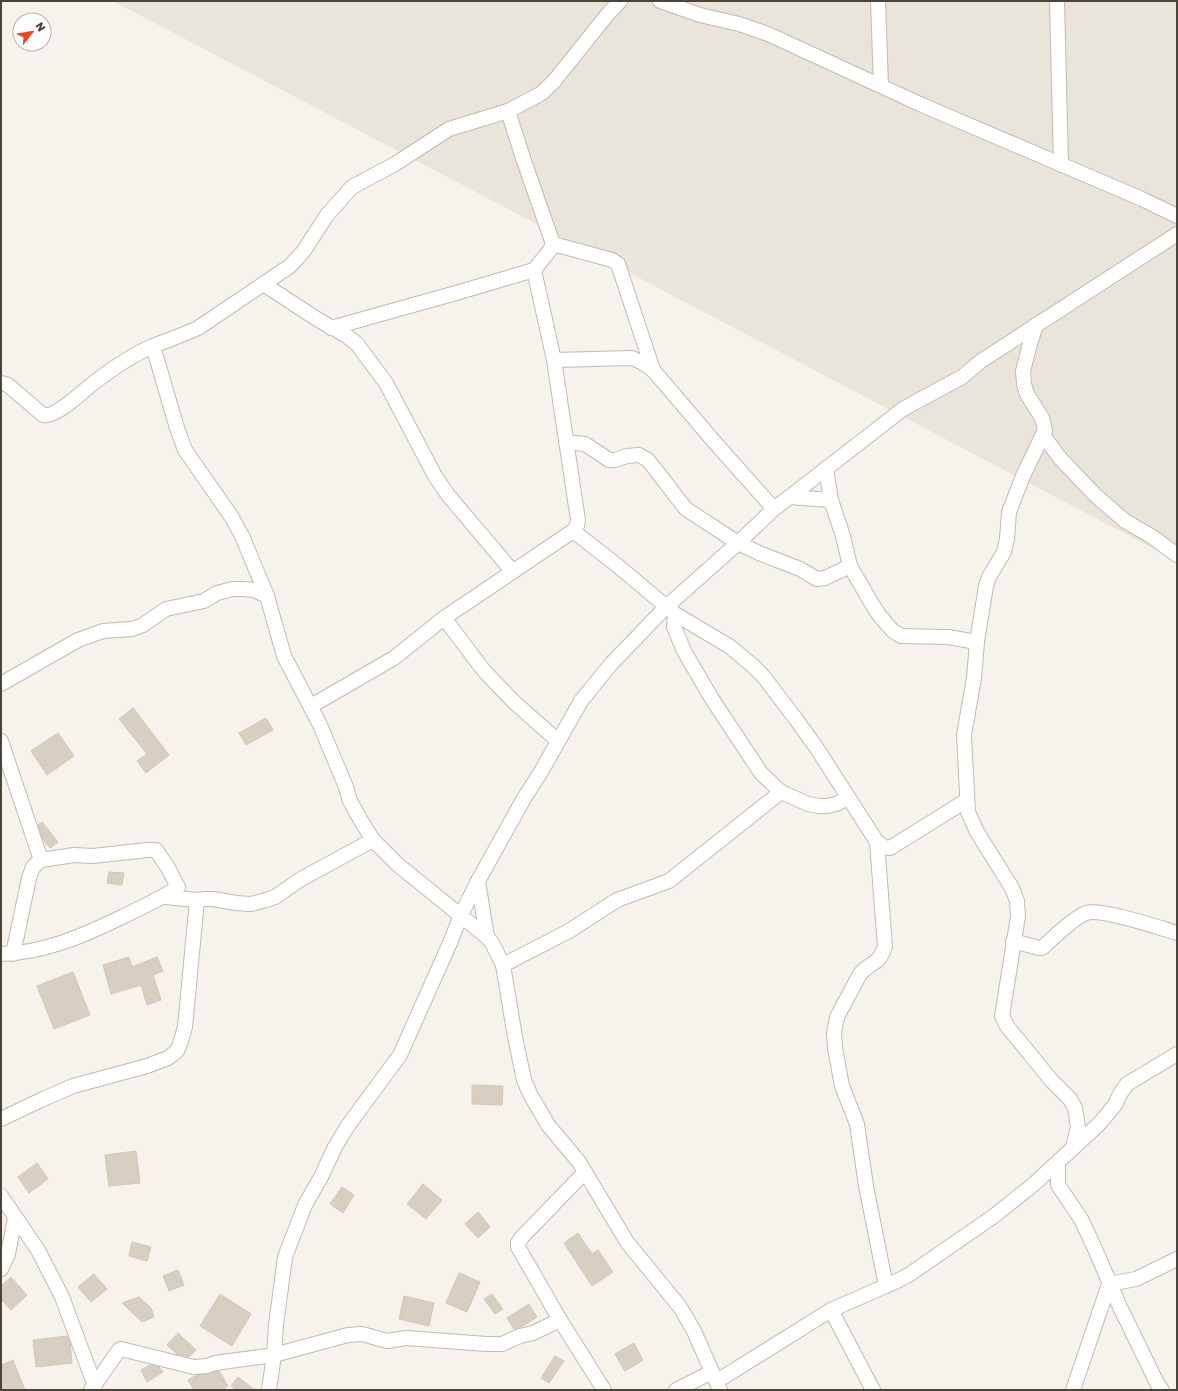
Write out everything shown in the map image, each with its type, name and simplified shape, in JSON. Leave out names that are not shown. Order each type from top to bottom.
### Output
[{"type":"street","points":[[1,383],[8,385],[43,414],[49,415],[64,406],[130,357],[198,328],[283,272],[297,260],[327,215],[352,187],[395,164],[449,129],[508,111],[535,97],[549,86],[620,1]]},
{"type":"street","points":[[660,1],[684,5],[768,34],[922,105],[1142,199],[1177,216]]},
{"type":"street","points":[[878,1],[881,86]]},
{"type":"street","points":[[1057,1],[1061,165]]},
{"type":"street","points":[[331,328],[534,270],[553,244],[508,111]]},
{"type":"street","points":[[269,1390],[285,1257],[305,1205],[347,1127],[400,1055],[461,915],[478,881],[581,701],[612,664],[670,610],[738,543],[774,509],[826,468],[903,409],[962,377],[982,361],[1036,325],[1177,234]]},
{"type":"street","points":[[553,244],[612,260],[618,264],[653,370]]},
{"type":"street","points":[[310,706],[394,658],[444,618],[574,531],[577,526],[578,520],[554,360],[534,270]]},
{"type":"street","points":[[265,284],[331,328],[347,336],[357,344],[386,382],[435,476],[448,495],[513,572]]},
{"type":"street","points":[[1036,325],[1023,371],[1024,384],[1027,394],[1044,424],[1044,430],[1023,476],[1009,512],[1007,539],[1004,552],[989,577],[986,586],[977,642],[974,678],[964,735],[967,800],[970,818],[977,832],[1012,888],[1017,901],[1018,916],[1002,1016],[1007,1026],[1051,1080],[1070,1099],[1075,1108],[1078,1127],[1073,1147]]},
{"type":"street","points":[[153,346],[174,421],[185,450],[231,516],[242,536],[267,596],[284,656],[310,706],[343,780],[350,801],[373,840],[397,864],[461,915],[492,943],[503,965],[515,1037],[524,1080],[530,1094],[548,1125],[579,1162],[627,1242],[680,1308],[690,1324],[716,1381]]},
{"type":"street","points":[[554,360],[632,358],[643,363],[653,370],[774,509]]},
{"type":"street","points":[[1043,435],[1059,457],[1095,495],[1125,521],[1151,536],[1177,555]]},
{"type":"street","points":[[566,442],[585,444],[609,460],[638,455],[648,460],[686,509],[738,543],[800,569],[817,579],[825,578],[850,566]]},
{"type":"street","points":[[826,468],[831,500],[843,536],[850,566],[879,615],[897,634],[908,636],[948,637],[977,642]]},
{"type":"street","points":[[789,497],[831,500]]},
{"type":"street","points":[[574,531],[670,610],[729,646],[763,676],[816,747],[877,842],[884,947],[881,958],[864,969],[860,974],[837,1017],[834,1033],[835,1048],[842,1086],[857,1124],[866,1186],[886,1286]]},
{"type":"street","points":[[1,684],[78,640],[103,631],[132,629],[143,625],[166,609],[204,601],[217,593],[233,589],[254,590],[267,596]]},
{"type":"street","points":[[670,610],[674,627],[684,651],[761,773],[781,792],[808,804],[827,806],[836,804],[848,798]]},
{"type":"street","points":[[444,618],[485,672],[514,702],[558,741]]},
{"type":"street","points":[[1,741],[41,860]]},
{"type":"street","points":[[503,965],[569,931],[617,900],[669,882],[781,792]]},
{"type":"street","points":[[877,842],[890,848],[967,800]]},
{"type":"street","points":[[165,896],[197,900],[213,899],[251,904],[266,900],[373,840]]},
{"type":"street","points":[[156,850],[178,887],[165,896],[81,936],[37,950],[7,954],[28,878],[33,867],[41,860],[74,855],[93,856],[156,850]]},
{"type":"street","points":[[478,881],[487,937]]},
{"type":"street","points":[[1,1119],[73,1086],[148,1066],[168,1058],[177,1050],[185,1027],[197,900]]},
{"type":"street","points":[[1013,941],[1042,948],[1079,917],[1087,913],[1097,912],[1177,933]]},
{"type":"street","points":[[676,1390],[716,1381],[831,1310],[910,1274],[994,1216],[1034,1184],[1108,1115],[1127,1084],[1177,1054]]},
{"type":"street","points":[[1058,1162],[1058,1185],[1081,1219],[1109,1284],[1156,1383],[1162,1390]]},
{"type":"street","points":[[585,1172],[522,1237],[518,1243],[519,1249],[560,1320],[604,1390]]},
{"type":"street","points":[[1034,1184],[1058,1185]]},
{"type":"street","points":[[1,1196],[38,1250],[62,1297],[93,1388]]},
{"type":"street","points":[[1,1269],[8,1254],[15,1218]]},
{"type":"street","points":[[1109,1284],[1136,1279],[1177,1259]]},
{"type":"street","points":[[1073,1390],[1109,1284]]},
{"type":"street","points":[[831,1310],[873,1390]]},
{"type":"street","points":[[93,1388],[121,1349],[194,1367],[274,1355],[348,1335],[362,1334],[388,1341],[406,1338],[502,1344],[520,1336],[533,1333],[560,1320]]},
{"type":"shaded area","points":[[113,1],[1177,1],[1177,561]]},
{"type":"building","points":[[133,708],[169,755],[146,773],[137,761],[147,754],[119,719]]},
{"type":"building","points":[[266,718],[273,730],[246,745],[239,733]]},
{"type":"building","points":[[58,733],[74,756],[47,775],[31,751]]},
{"type":"building","points":[[42,822],[58,842],[50,848],[44,841],[38,825]]},
{"type":"building","points":[[109,872],[124,873],[122,885],[107,883]]},
{"type":"building","points":[[129,957],[132,967],[157,957],[163,971],[153,975],[161,1000],[147,1005],[141,985],[111,994],[103,965]]},
{"type":"building","points":[[73,972],[90,1015],[54,1029],[37,986]]},
{"type":"building","points":[[472,1085],[503,1086],[502,1105],[472,1104]]},
{"type":"building","points":[[136,1151],[140,1183],[109,1186],[105,1155]]},
{"type":"building","points":[[37,1163],[48,1179],[29,1193],[18,1177]]},
{"type":"building","points":[[423,1184],[442,1200],[426,1219],[407,1204]]},
{"type":"building","points":[[342,1187],[354,1195],[343,1213],[330,1204]]},
{"type":"building","points":[[478,1212],[490,1227],[478,1238],[465,1224]]},
{"type":"building","points":[[578,1233],[592,1254],[598,1250],[613,1272],[592,1286],[564,1243]]},
{"type":"building","points":[[132,1242],[151,1247],[147,1261],[129,1256]]},
{"type":"building","points":[[178,1270],[184,1285],[169,1291],[163,1276]]},
{"type":"building","points":[[459,1273],[480,1282],[467,1312],[446,1303]]},
{"type":"building","points":[[94,1274],[107,1289],[91,1302],[78,1287]]},
{"type":"building","points":[[11,1277],[27,1295],[11,1310],[1,1299],[1,1286]]},
{"type":"building","points":[[220,1294],[251,1314],[232,1346],[200,1326]]},
{"type":"building","points":[[492,1294],[503,1309],[495,1314],[484,1299]]},
{"type":"building","points":[[404,1296],[434,1303],[429,1326],[399,1319]]},
{"type":"building","points":[[139,1297],[151,1308],[154,1317],[142,1322],[122,1303]]},
{"type":"building","points":[[529,1304],[537,1317],[521,1327],[514,1329],[507,1318]]},
{"type":"building","points":[[178,1333],[196,1350],[189,1357],[177,1354],[167,1345]]},
{"type":"building","points":[[67,1336],[70,1342],[72,1363],[36,1367],[33,1340]]},
{"type":"building","points":[[634,1343],[643,1360],[625,1371],[615,1354]]},
{"type":"building","points":[[555,1356],[564,1361],[549,1383],[541,1378]]},
{"type":"building","points":[[13,1360],[25,1390],[1,1390],[1,1365]]},
{"type":"building","points":[[150,1365],[159,1367],[163,1372],[147,1382],[141,1370]]},
{"type":"building","points":[[219,1371],[228,1386],[221,1390],[194,1390],[188,1380],[197,1375]]},
{"type":"building","points":[[238,1377],[255,1390],[237,1390],[231,1386]]}]
